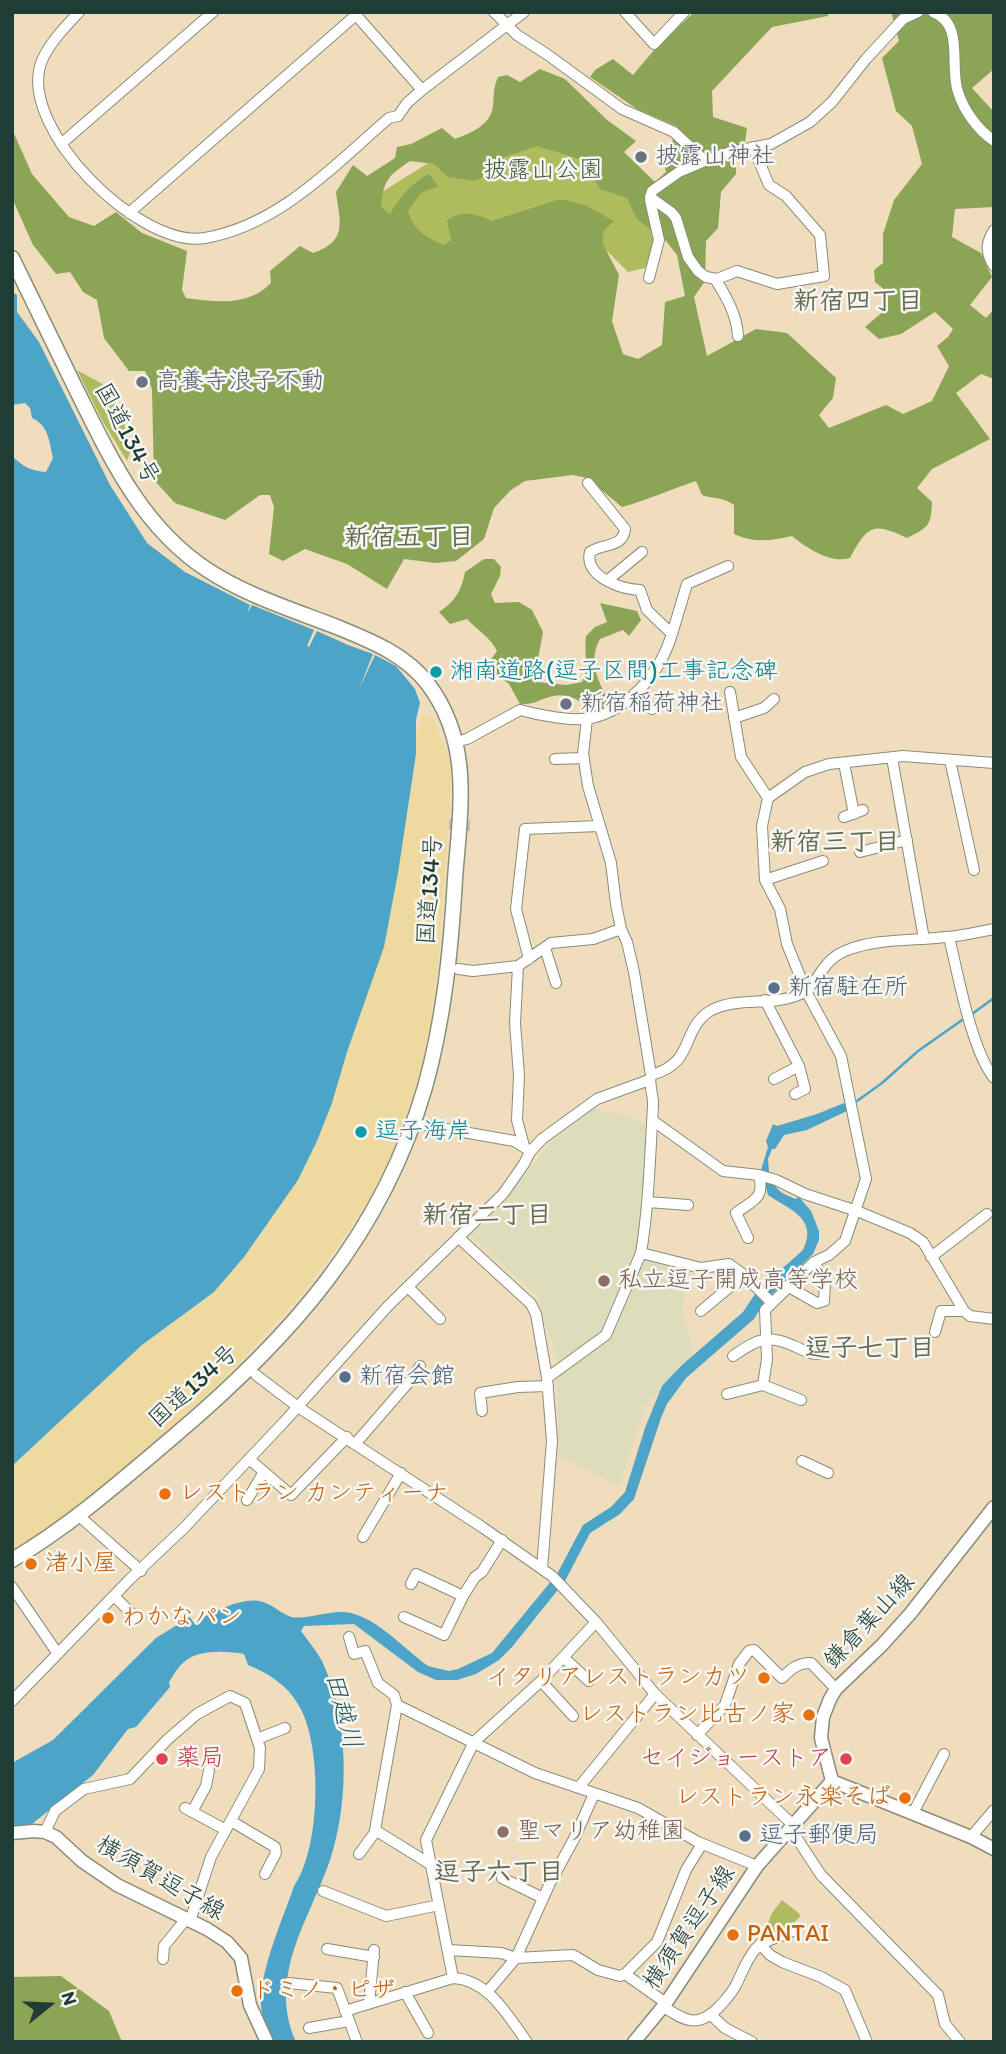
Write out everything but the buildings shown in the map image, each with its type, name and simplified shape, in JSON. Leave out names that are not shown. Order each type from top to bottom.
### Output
[{"type":"highway","name":"国道134号","points":[[12,258],[121,479],[162,533],[189,556],[230,583],[370,640],[405,660],[427,682],[444,709],[456,736],[461,769],[451,942],[443,1004],[423,1094],[389,1184],[354,1246],[310,1304],[276,1342],[205,1409],[78,1515],[12,1560]]},
{"type":"main road","name":"鎌倉葉山線","points":[[832,1781],[823,1749],[821,1727],[826,1708],[836,1689],[911,1614],[994,1507]]},
{"type":"main road","points":[[832,1781],[971,1837],[994,1850]]},
{"type":"main road","name":"横須賀逗子線","points":[[634,2042],[665,2005],[757,1866],[832,1781]]},
{"type":"main road","points":[[12,1833],[46,1832]]},
{"type":"main road","name":"横須賀逗子線","points":[[46,1832],[117,1885],[207,1929],[237,1951],[241,1958],[250,2005],[267,2042]]},
{"type":"street","points":[[79,12],[63,29],[41,63],[39,88],[43,109],[52,132],[89,177],[129,214],[156,229],[202,239],[239,229],[273,214],[389,118],[392,109],[398,104],[407,103],[524,12]]},
{"type":"street","points":[[61,144],[213,12]]},
{"type":"street","points":[[494,12],[508,27],[622,109],[674,132],[705,161]]},
{"type":"street","points":[[625,12],[653,44],[684,12]]},
{"type":"street","points":[[649,278],[659,240],[650,197],[652,191],[674,176],[705,161],[771,144],[810,122],[832,102],[866,59],[904,19],[918,12]]},
{"type":"street","points":[[933,12],[946,19],[952,32],[958,94],[978,127],[994,141]]},
{"type":"street","points":[[129,214],[356,15],[422,90]]},
{"type":"street","points":[[650,197],[676,218],[688,257],[706,277],[715,279],[737,271],[777,284],[824,275],[820,235],[786,196],[769,185],[753,148]]},
{"type":"street","points":[[993,261],[987,243],[994,230]]},
{"type":"street","points":[[715,279],[726,295],[738,328],[738,336]]},
{"type":"street","points":[[587,483],[625,529],[624,537],[618,543],[597,547],[590,552],[588,560],[591,567],[619,587],[640,590],[647,610],[672,634]]},
{"type":"street","points":[[608,580],[642,552]]},
{"type":"street","points":[[463,740],[520,710],[543,716],[587,719],[624,702],[656,670],[665,655],[687,584],[728,566]]},
{"type":"street","points":[[730,692],[741,757],[768,798]]},
{"type":"street","points":[[635,693],[652,709]]},
{"type":"street","points":[[734,718],[764,708],[774,699]]},
{"type":"street","points":[[482,1411],[480,1393],[547,1382],[606,1335],[641,1252],[648,1202],[654,1096],[634,972],[621,929],[611,863],[588,786],[584,758],[587,719]]},
{"type":"street","points":[[763,1385],[767,1359],[765,1310],[770,1300],[814,1262],[829,1255],[845,1241],[866,1179],[841,1056],[806,991],[787,944],[780,909],[765,880],[762,826],[768,798],[805,772],[819,766],[902,756],[994,764]]},
{"type":"street","points":[[555,760],[584,758]]},
{"type":"street","points":[[892,758],[925,939]]},
{"type":"street","points":[[950,760],[974,870]]},
{"type":"street","points":[[844,763],[854,814]]},
{"type":"street","points":[[529,959],[516,909],[525,829],[598,826]]},
{"type":"street","points":[[860,852],[907,840]]},
{"type":"street","points":[[765,880],[823,861]]},
{"type":"street","points":[[458,969],[473,971],[518,967],[551,943],[593,939],[621,929]]},
{"type":"street","points":[[12,1702],[249,1459],[408,1287],[503,1194],[527,1149],[586,1105],[675,1065],[703,1017],[711,1011],[726,1005],[806,991],[830,960],[846,950],[869,944],[949,937],[994,929]]},
{"type":"street","points":[[949,937],[978,1047],[994,1078]]},
{"type":"street","points":[[545,948],[556,983]]},
{"type":"street","points":[[518,967],[515,1023],[519,1076],[517,1120],[527,1149]]},
{"type":"street","points":[[765,1000],[799,1066],[805,1089],[795,1094]]},
{"type":"street","points":[[774,1079],[799,1066]]},
{"type":"street","points":[[652,1120],[723,1171],[776,1180],[805,1194],[856,1210],[910,1233],[923,1242],[964,1311],[970,1316],[994,1319]]},
{"type":"street","points":[[424,1125],[514,1141],[527,1149]]},
{"type":"street","points":[[748,1238],[736,1213],[760,1196],[761,1176]]},
{"type":"street","points":[[648,1202],[688,1205]]},
{"type":"street","points":[[932,1256],[987,1214]]},
{"type":"street","points":[[458,1237],[531,1304],[536,1314],[547,1382],[552,1441],[542,1569]]},
{"type":"street","points":[[641,1252],[701,1268],[729,1264],[770,1300]]},
{"type":"street","points":[[787,1286],[817,1303],[824,1301],[825,1282],[814,1262]]},
{"type":"street","points":[[701,1311],[744,1275]]},
{"type":"street","points":[[408,1287],[440,1320]]},
{"type":"street","points":[[935,1332],[941,1311],[964,1311]]},
{"type":"street","points":[[733,1356],[759,1339],[766,1338],[790,1344],[812,1354],[821,1354]]},
{"type":"street","points":[[249,1459],[291,1494],[352,1440],[414,1376],[420,1366]]},
{"type":"street","points":[[256,1375],[298,1407],[502,1540],[564,1587],[655,1694],[793,1825],[794,1834],[821,1875],[937,1995],[945,2024],[960,2042]]},
{"type":"street","points":[[727,1394],[763,1385],[801,1400]]},
{"type":"street","points":[[802,1461],[828,1473]]},
{"type":"street","points":[[247,1500],[264,1472]]},
{"type":"street","points":[[363,1537],[401,1473]]},
{"type":"street","points":[[78,1515],[141,1571]]},
{"type":"street","points":[[404,1617],[444,1635],[463,1596],[502,1540]]},
{"type":"street","points":[[411,1584],[416,1574],[463,1596]]},
{"type":"street","points":[[12,1587],[58,1654]]},
{"type":"street","points":[[114,1596],[137,1619]]},
{"type":"street","points":[[453,1978],[426,1840],[474,1742],[541,1681],[596,1622]]},
{"type":"street","points":[[349,1637],[354,1654],[365,1651],[372,1673],[378,1683],[394,1695],[397,1705],[376,1831],[359,1854]]},
{"type":"street","points":[[697,1735],[725,1705],[739,1664],[749,1651],[754,1650],[782,1678],[792,1667],[811,1663],[836,1689]]},
{"type":"street","points":[[564,1657],[589,1682]]},
{"type":"street","points":[[541,1681],[575,1716]]},
{"type":"street","points":[[579,1787],[655,1694]]},
{"type":"street","points":[[46,1832],[55,1811],[84,1789],[130,1779],[168,1739],[197,1714],[230,1696],[247,1706],[257,1739],[261,1760],[259,1769],[211,1857],[188,1920],[164,1945],[163,1959]]},
{"type":"street","points":[[397,1705],[535,1773],[638,1808],[702,1844],[757,1866]]},
{"type":"street","points":[[257,1739],[285,1728]]},
{"type":"street","points":[[913,1813],[944,1754]]},
{"type":"street","points":[[209,1770],[206,1786],[188,1810],[275,1847],[276,1853],[265,1874]]},
{"type":"street","points":[[488,1991],[516,1958],[543,1898],[575,1839],[594,1794]]},
{"type":"street","points":[[971,1837],[994,1810]]},
{"type":"street","points":[[376,1831],[430,1864]]},
{"type":"street","points":[[449,1950],[501,1953],[516,1958],[573,1955],[598,1970],[620,1976],[625,1974],[657,1942],[686,1870],[702,1844]]},
{"type":"street","points":[[502,1878],[543,1898]]},
{"type":"street","points":[[323,1891],[386,1916],[439,1905]]},
{"type":"street","points":[[625,1974],[676,2015],[691,2021],[704,2019],[730,1994],[753,1951],[760,1944],[788,1935],[796,1929]]},
{"type":"street","points":[[760,1944],[770,1955],[782,1962],[821,1977],[845,1990],[867,2042]]},
{"type":"street","points":[[327,1949],[374,1953],[369,2004]]},
{"type":"street","points":[[309,2028],[347,2016],[369,2004],[405,1992],[453,1978],[465,1978],[488,1991],[527,2042]]},
{"type":"street","points":[[288,1983],[337,1988],[357,2042]]},
{"type":"street","points":[[405,1992],[428,2032]]},
{"type":"street","points":[[711,2015],[725,2028],[752,2042]]},
{"type":"shaded area","name":"私立逗子開成高等学校","points":[[589,1107],[648,1123],[637,1254],[690,1267],[682,1311],[695,1358],[646,1405],[619,1485],[558,1456],[557,1359],[537,1296],[469,1234],[501,1205],[553,1139]]},
{"type":"green space","points":[[694,12],[829,12],[828,16],[772,27],[712,91],[713,117],[747,128],[745,142],[736,156],[736,174],[721,192],[718,228],[706,241],[705,281],[694,297],[707,356],[756,329],[787,333],[836,378],[833,398],[819,415],[829,428],[886,405],[903,414],[932,401],[949,366],[937,346],[953,329],[935,312],[901,334],[879,339],[865,327],[885,310],[886,291],[875,282],[874,270],[883,263],[883,234],[894,200],[922,164],[912,126],[896,111],[882,58],[899,41],[889,12],[994,12],[994,69],[972,88],[994,112],[994,207],[955,209],[952,237],[981,253],[992,277],[970,305],[986,318],[994,309],[994,379],[981,374],[956,393],[990,439],[932,469],[917,488],[932,502],[931,516],[924,528],[907,538],[886,530],[872,530],[862,539],[850,558],[835,559],[812,550],[792,536],[762,540],[734,534],[734,505],[722,499],[702,495],[696,481],[622,507],[587,478],[573,475],[525,481],[511,490],[494,508],[484,539],[456,561],[435,563],[404,559],[387,589],[347,564],[305,549],[283,561],[269,554],[274,507],[270,495],[260,495],[225,520],[175,503],[154,480],[152,389],[145,371],[129,371],[104,338],[97,300],[83,292],[70,272],[56,274],[33,245],[12,198],[12,129],[32,174],[69,217],[94,226],[116,212],[142,233],[187,251],[182,290],[186,298],[231,301],[262,291],[271,283],[270,271],[300,246],[313,253],[332,243],[337,237],[340,222],[336,192],[353,165],[367,176],[395,158],[397,147],[411,144],[442,128],[455,139],[474,131],[484,123],[491,113],[498,77],[507,75],[520,82],[540,69],[565,79],[606,119],[636,141],[624,152],[655,182],[666,172],[662,155],[672,142],[678,127],[637,109],[590,77],[595,70],[613,59],[633,75],[655,49]],"holes":[[[537,146],[583,160],[600,189],[627,198],[637,219],[666,241],[677,255],[685,296],[665,302],[662,345],[638,359],[623,354],[612,321],[619,275],[602,242],[604,230],[614,221],[585,205],[560,199],[492,221],[470,214],[453,217],[447,220],[451,240],[444,245],[422,232],[413,223],[408,211],[421,193],[438,186],[429,174],[406,191],[390,214],[381,207],[383,190],[388,179],[410,161],[434,164],[448,177],[475,181],[488,175],[504,157]]]},
{"type":"green space","name":"披露山公園","points":[[546,121],[650,218],[656,243],[651,260],[645,268],[628,272],[573,217],[408,258],[371,199],[455,146]]},
{"type":"green space","points":[[77,370],[108,387],[123,420],[131,449],[127,461],[102,420]]},
{"type":"green space","points":[[484,559],[494,559],[501,567],[500,576],[491,594],[495,603],[519,602],[532,610],[543,632],[535,675],[537,682],[566,685],[582,682],[586,666],[586,636],[595,627],[607,622],[600,603],[637,611],[641,620],[629,636],[623,630],[600,639],[596,648],[596,672],[610,704],[596,712],[576,699],[559,695],[530,704],[520,704],[509,684],[495,673],[490,661],[497,651],[491,642],[467,619],[450,624],[439,612],[457,595],[465,572]]},
{"type":"green space","points":[[782,1900],[801,1915],[788,1930],[769,1936],[764,1933],[772,1913]]},
{"type":"green space","points":[[61,1976],[109,2011],[122,2042],[12,2042],[12,1977]]},
{"type":"sand","name":"逗子海岸","points":[[431,714],[451,760],[438,965],[420,1072],[397,1142],[368,1201],[303,1292],[213,1389],[112,1479],[44,1531],[12,1549],[12,1466],[142,1345],[214,1292],[244,1257],[298,1180],[332,1103],[384,947],[416,757],[416,736],[422,716]]},
{"type":"water","points":[[12,292],[17,295],[17,312],[39,342],[110,485],[147,543],[185,572],[250,605],[247,613],[252,605],[314,630],[307,646],[309,647],[317,631],[373,654],[359,689],[375,655],[396,666],[415,689],[420,703],[416,720],[416,754],[384,947],[332,1103],[298,1180],[244,1257],[214,1292],[142,1345],[12,1466],[12,456],[27,467],[46,472],[53,458],[47,435],[42,425],[32,418],[30,408],[25,403],[12,405]]},
{"type":"water","points":[[844,1103],[849,1110],[807,1130],[784,1135],[775,1149],[772,1149],[768,1159],[769,1172],[778,1189],[795,1199],[799,1197],[811,1211],[819,1231],[819,1240],[813,1254],[764,1302],[754,1319],[686,1378],[667,1404],[634,1499],[620,1514],[590,1533],[565,1581],[499,1660],[476,1674],[457,1680],[436,1680],[418,1672],[354,1624],[304,1626],[301,1631],[322,1661],[331,1683],[342,1733],[344,1759],[337,1837],[288,1971],[288,2018],[296,2042],[275,2042],[263,2017],[261,2003],[271,1952],[310,1847],[316,1796],[312,1744],[306,1722],[294,1697],[276,1680],[248,1665],[244,1654],[212,1652],[189,1658],[175,1672],[169,1682],[170,1687],[136,1727],[128,1729],[93,1775],[32,1824],[12,1826],[12,1763],[53,1740],[156,1638],[190,1617],[193,1622],[227,1606],[255,1601],[267,1603],[291,1617],[343,1612],[366,1618],[428,1666],[449,1671],[492,1653],[557,1574],[583,1525],[611,1507],[625,1492],[645,1428],[662,1386],[743,1312],[757,1291],[803,1250],[807,1239],[804,1222],[792,1210],[768,1195],[761,1170],[768,1147],[766,1141],[773,1124],[777,1126]]},
{"type":"waterway","points":[[972,1014],[994,998]]},
{"type":"waterway","points":[[857,1101],[918,1051],[965,1018]]},
{"type":"tunnel","points":[[449,824],[470,826]]},
{"type":"place","name":"披露山神社","points":[[641,157]]},
{"type":"place","name":"高養寺浪子不動","points":[[142,382]]},
{"type":"place","name":"湘南道路(逗子区間)工事記念碑","points":[[436,672]]},
{"type":"place","name":"新宿稲荷神社","points":[[566,704]]},
{"type":"place","name":"新宿駐在所","points":[[774,988]]},
{"type":"place","name":"逗子海岸","points":[[361,1132]]},
{"type":"place","name":"私立逗子開成高等学校","points":[[604,1281]]},
{"type":"place","name":"新宿会館","points":[[345,1377]]},
{"type":"place","name":"レストラン カンティーナ","points":[[165,1494]]},
{"type":"place","name":"渚小屋","points":[[31,1564]]},
{"type":"place","name":"わかなパン","points":[[108,1618]]},
{"type":"place","name":"イタリアレストランカツ","points":[[764,1678]]},
{"type":"place","name":"レストラン比古ノ家","points":[[809,1715]]},
{"type":"place","name":"薬局","points":[[162,1759]]},
{"type":"place","name":"セイジョーストア","points":[[846,1759]]},
{"type":"place","name":"レストラン永楽そば","points":[[905,1798]]},
{"type":"place","name":"聖マリア幼稚園","points":[[503,1832]]},
{"type":"place","name":"逗子郵便局","points":[[745,1836]]},
{"type":"place","name":"PANTAI","points":[[733,1935]]},
{"type":"place","name":"ドミノ・ピザ","points":[[237,1991]]},
{"type":"district","name":"新宿四丁目","points":[[858,302]]},
{"type":"district","name":"新宿五丁目","points":[[409,538]]},
{"type":"district","name":"新宿三丁目","points":[[835,843]]},
{"type":"district","name":"新宿二丁目","points":[[487,1216]]},
{"type":"district","name":"逗子七丁目","points":[[870,1349]]},
{"type":"district","name":"逗子六丁目","points":[[499,1873]]},
{"type":"water label","name":"田越川","points":[[342,1711]]}]
